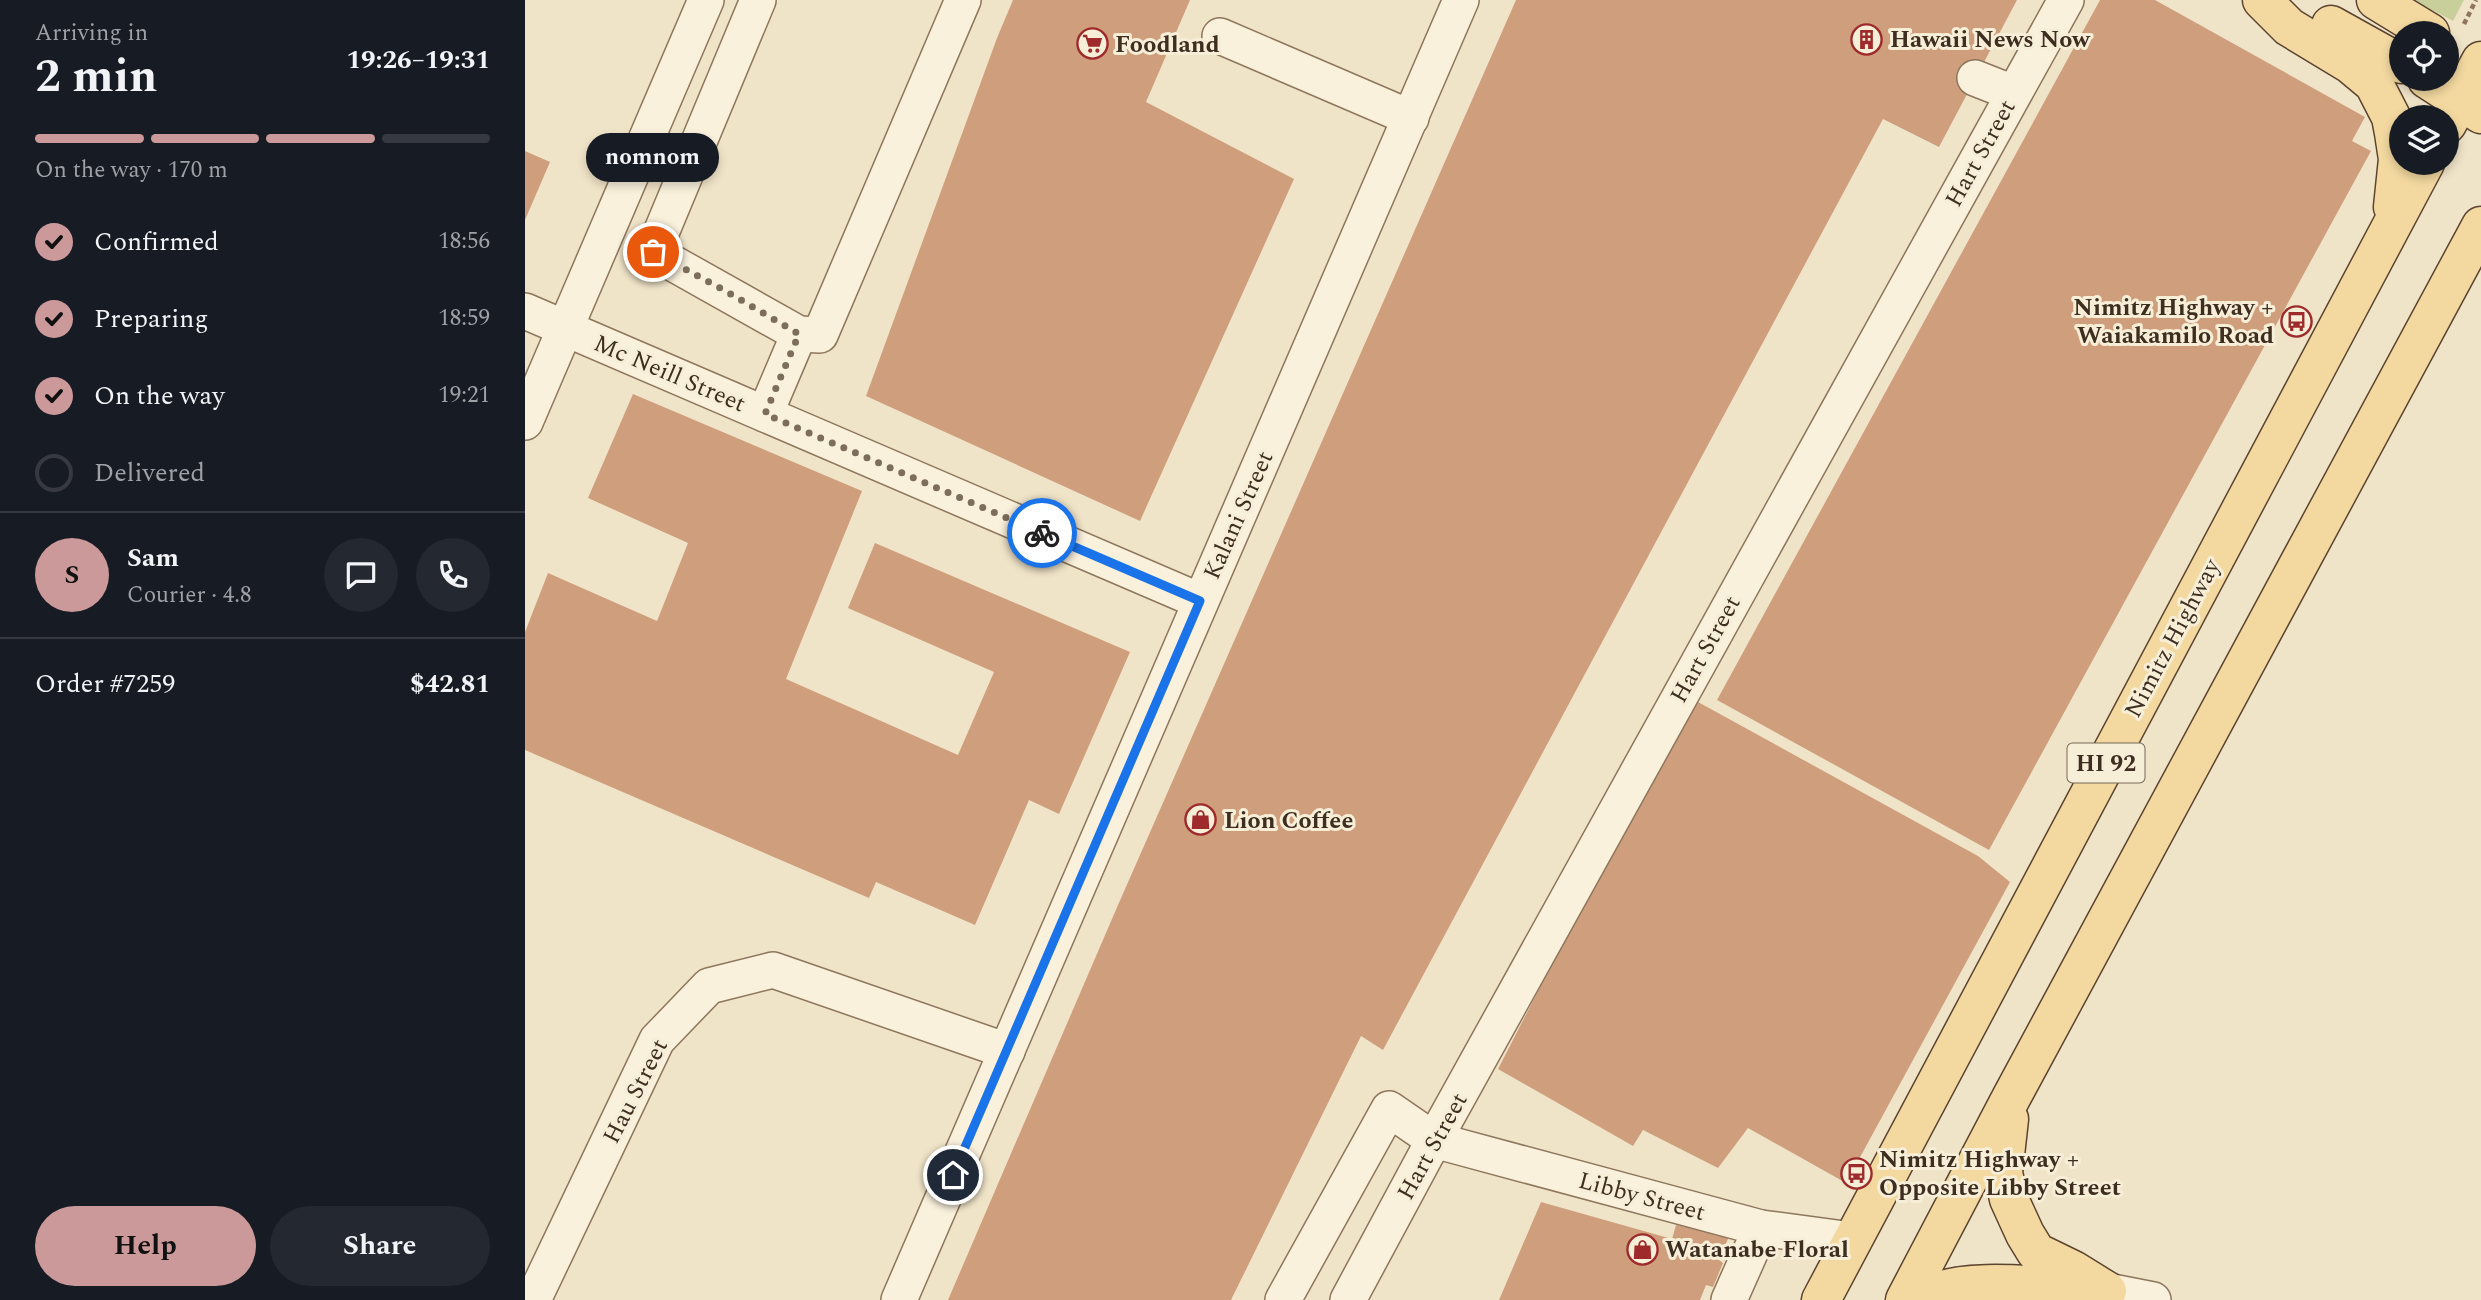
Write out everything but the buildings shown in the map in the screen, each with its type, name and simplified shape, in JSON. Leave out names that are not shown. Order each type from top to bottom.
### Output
[{"type":"main road","points":[[2262,0],[2288,27],[2350,64],[2374,83],[2391,117],[2398,159],[2391,227]]},
{"type":"main road","points":[[2287,0],[2389,57]]},
{"type":"main road","points":[[2377,0],[2463,50],[2462,113]]},
{"type":"main road","points":[[2439,91],[2462,113]]},
{"type":"main road","name":"Nimitz Highway","points":[[1821,1300],[2419,175]]},
{"type":"main road","name":"HI 92","points":[[1905,1300],[2011,1098],[2469,265],[2481,226]]},
{"type":"main road","points":[[2011,1098],[2003,1173],[2009,1199],[2025,1234],[2036,1252],[2073,1270],[2105,1295]]},
{"type":"main road","points":[[1921,1300],[1930,1293],[1968,1283],[2105,1295]]},
{"type":"street","points":[[525,422],[706,0]]},
{"type":"street","points":[[758,0],[653,252],[799,334],[820,335],[963,0]]},
{"type":"street","name":"Kalani Street","points":[[899,1300],[1461,0]]},
{"type":"street","name":"Hart Street","points":[[1348,1300],[2066,0]]},
{"type":"street","points":[[1220,36],[1411,118]]},
{"type":"street","points":[[1975,78],[2013,93]]},
{"type":"street","name":"Mc Neill Street","points":[[525,311],[1200,601]]},
{"type":"street","points":[[765,414],[799,334]]},
{"type":"street","name":"Hau Street","points":[[533,1300],[657,1040],[709,986],[773,970],[1007,1051]]},
{"type":"street","name":"Libby Street","points":[[1283,1300],[1389,1109],[1434,1140],[1761,1228],[1852,1240]]},
{"type":"street","points":[[1729,1300],[1761,1228]]},
{"type":"street","points":[[2105,1295],[2153,1300]]},
{"type":"path","points":[[2463,50],[2476,0]]},
{"type":"green space","points":[[2413,0],[2464,0],[2453,21]]},
{"type":"way so far","points":[[653,252],[799,334],[765,414],[1042,533]]},
{"type":"place","name":"Hawaii News Now","points":[[1867,39]]},
{"type":"place","name":"Foodland","points":[[1092,44]]},
{"type":"place","name":"nomnom","points":[[653,252]]},
{"type":"place","name":"Nimitz Highway + Waiakamilo Road","points":[[2297,321]]},
{"type":"place","name":"Lion Coffee","points":[[1201,820]]},
{"type":"place","name":"Nimitz Highway + Opposite Libby Street","points":[[1856,1173]]},
{"type":"place","name":"Watanabe Floral","points":[[1642,1249]]},
{"type":"route","points":[[953,1175],[1200,601],[1042,533]]}]
